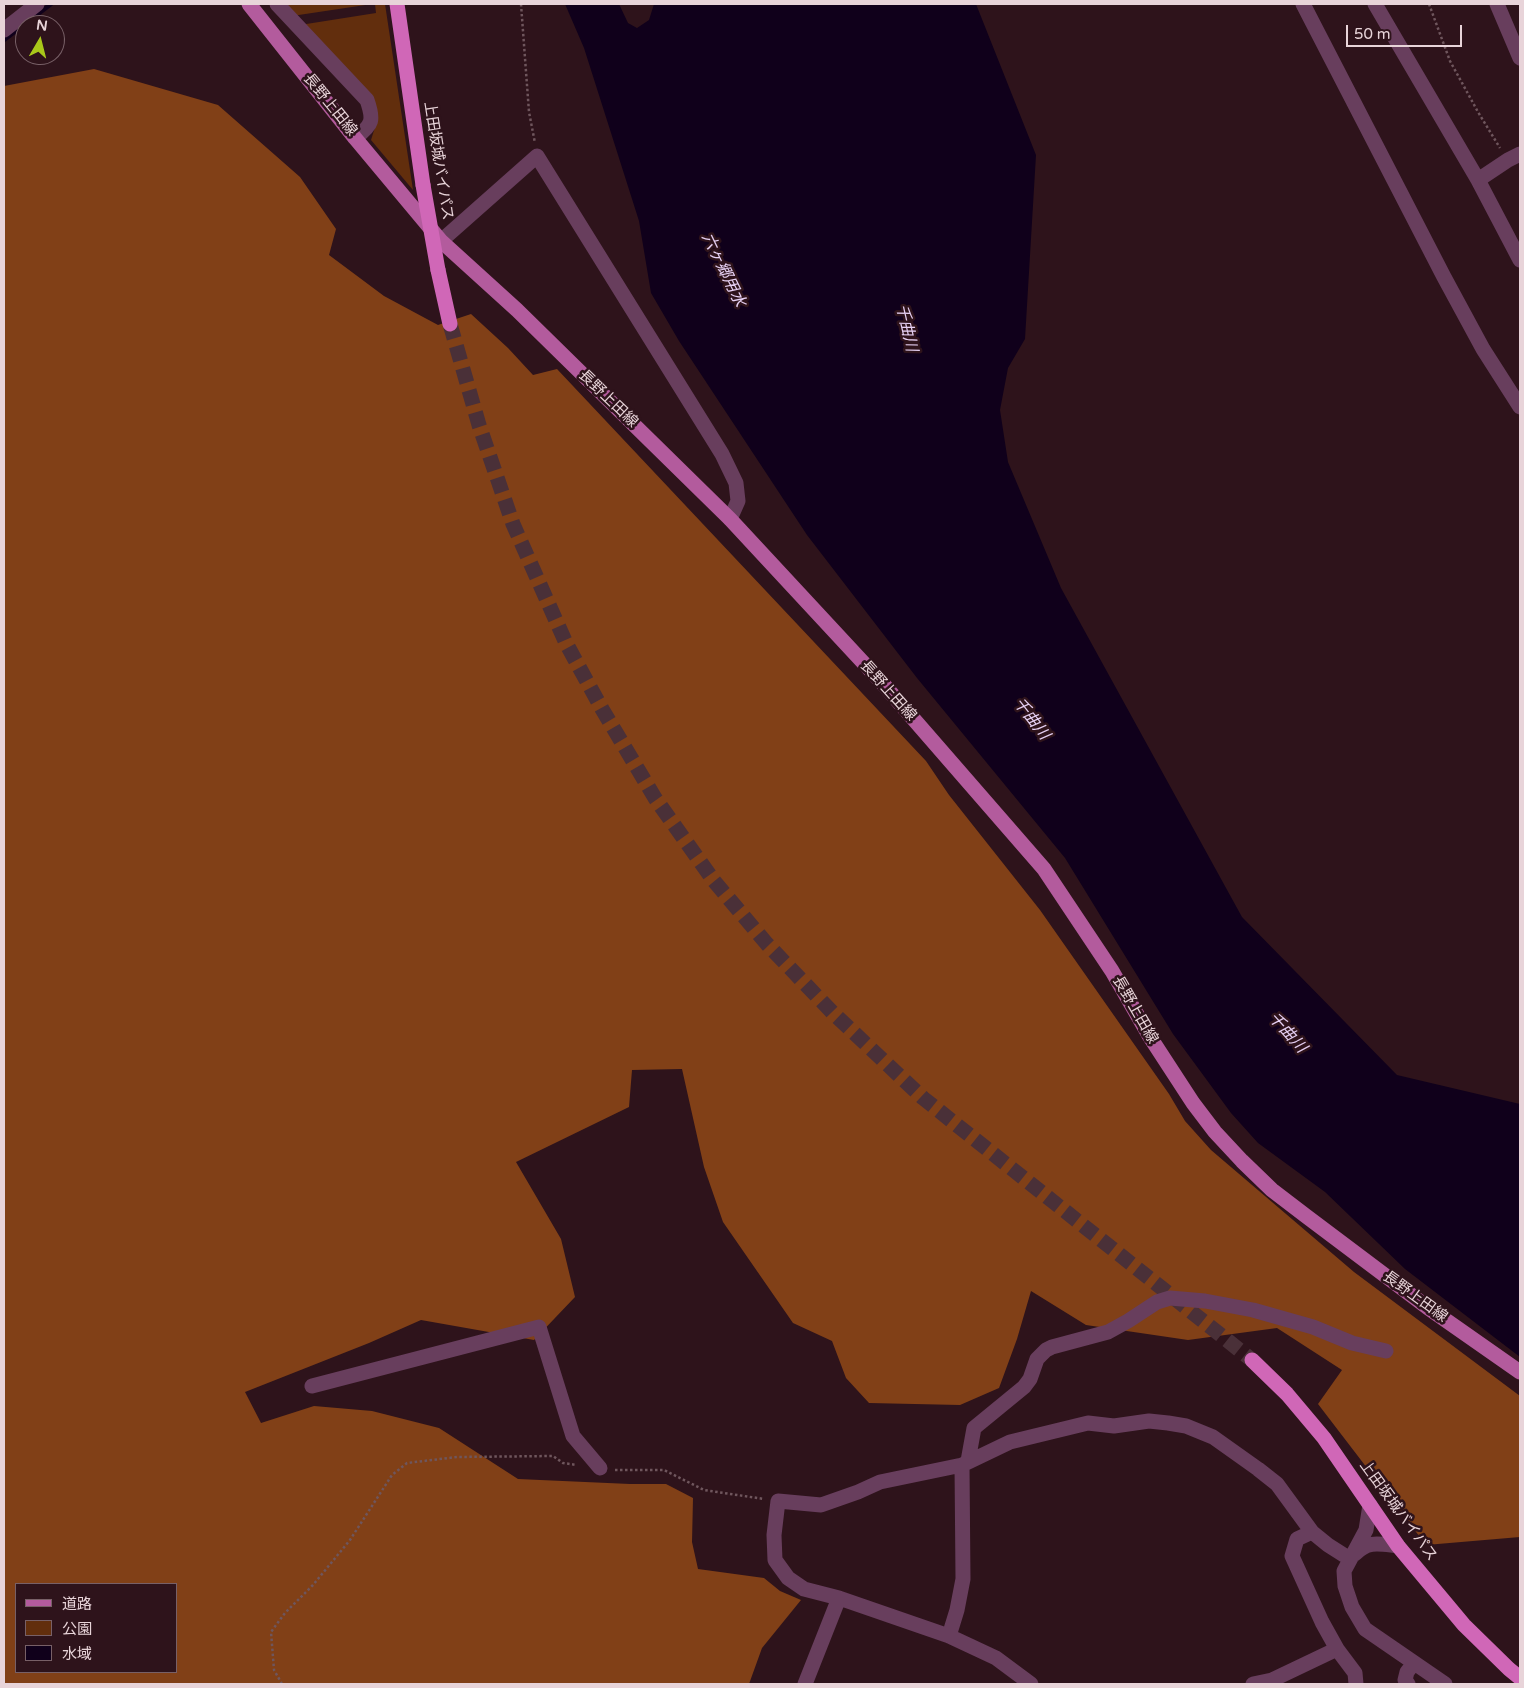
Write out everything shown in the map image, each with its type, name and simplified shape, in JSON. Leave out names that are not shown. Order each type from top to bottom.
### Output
[{"type":"highway","name":"上田坂城バイパス","points":[[397,4],[423,185],[450,324]]},
{"type":"highway","name":"上田坂城バイパス","points":[[1252,1360],[1287,1394],[1324,1438],[1398,1546],[1464,1625],[1520,1678]]},
{"type":"main road","name":"長野上田線","points":[[249,4],[355,138],[441,241],[517,310],[730,519],[884,685],[1044,869],[1112,971],[1150,1037],[1193,1103],[1215,1132],[1272,1190],[1427,1307],[1520,1372]]},
{"type":"street","points":[[4,30],[38,4]]},
{"type":"street","points":[[277,4],[367,100],[372,113],[371,123],[366,130],[355,138]]},
{"type":"street","points":[[1303,4],[1444,277],[1483,349],[1520,407]]},
{"type":"street","points":[[1375,4],[1478,180],[1520,260]]},
{"type":"street","points":[[1497,4],[1520,58]]},
{"type":"street","points":[[4,18],[13,13],[26,14]]},
{"type":"street","points":[[441,241],[537,156],[722,454],[736,483],[738,501],[730,519]]},
{"type":"street","points":[[1478,180],[1514,157]]},
{"type":"street","points":[[949,1636],[957,1610],[963,1579],[965,1463],[972,1434],[974,1428],[1024,1387],[1041,1354],[1052,1347],[1108,1332],[1164,1299],[1181,1298],[1253,1310],[1313,1327],[1352,1343],[1386,1351]]},
{"type":"street","points":[[312,1386],[539,1328],[573,1436],[600,1468]]},
{"type":"street","points":[[1031,1684],[996,1658],[949,1636],[839,1598],[804,1589],[788,1578],[775,1560],[774,1535],[778,1501],[822,1506],[880,1482],[965,1463],[1010,1442],[1088,1423],[1114,1426],[1150,1421],[1186,1426],[1213,1437],[1277,1484],[1312,1532],[1350,1559]]},
{"type":"street","points":[[1370,1505],[1366,1530],[1344,1571],[1345,1586],[1352,1607],[1365,1629],[1445,1684]]},
{"type":"street","points":[[1312,1532],[1297,1539],[1292,1556],[1294,1564],[1322,1622],[1337,1649],[1355,1674],[1356,1684]]},
{"type":"street","points":[[1350,1559],[1368,1544],[1398,1546]]},
{"type":"street","points":[[805,1684],[839,1598]]},
{"type":"street","points":[[1253,1684],[1272,1680],[1337,1649]]},
{"type":"street","points":[[1408,1684],[1405,1680],[1406,1672],[1414,1663]]},
{"type":"path","points":[[521,4],[529,112],[537,156]]},
{"type":"path","points":[[1428,4],[1450,61],[1478,112],[1514,157]]},
{"type":"path","points":[[282,1684],[274,1670],[271,1632],[285,1613],[313,1584],[350,1540],[392,1475],[407,1463],[457,1456],[553,1456],[563,1463],[621,1471],[664,1470],[704,1490],[778,1501]]},
{"type":"green space","points":[[281,4],[372,4],[292,16]]},
{"type":"green space","points":[[375,4],[385,4],[413,190],[371,140],[377,121],[300,25],[376,13]]},
{"type":"shaded area","points":[[94,69],[218,105],[300,177],[336,229],[329,255],[384,296],[438,325],[471,314],[508,348],[533,375],[557,369],[926,761],[949,795],[1040,910],[1169,1094],[1185,1121],[1211,1150],[1354,1272],[1520,1396],[1520,1537],[1426,1545],[1318,1404],[1342,1370],[1277,1328],[1188,1340],[1086,1325],[1031,1291],[1017,1339],[999,1388],[960,1405],[869,1403],[846,1378],[832,1341],[793,1323],[723,1222],[704,1167],[682,1069],[632,1070],[629,1107],[516,1162],[561,1239],[575,1297],[534,1340],[421,1320],[369,1343],[245,1392],[261,1423],[314,1406],[372,1411],[439,1428],[518,1479],[666,1484],[693,1498],[692,1542],[698,1569],[764,1578],[780,1591],[801,1600],[762,1648],[749,1684],[4,1684],[4,86]]},
{"type":"water","points":[[565,4],[619,4],[628,23],[637,28],[649,20],[654,4],[976,4],[1036,155],[1025,339],[1008,368],[1000,410],[1008,462],[1061,588],[1242,917],[1397,1075],[1520,1104],[1520,1357],[1405,1269],[1325,1192],[1258,1143],[1231,1113],[1173,1034],[1065,858],[917,678],[807,535],[679,341],[651,293],[639,221],[584,48]]},
{"type":"waterway","points":[[4,40],[51,4]]},
{"type":"tunnel","points":[[450,324],[479,425],[513,524],[566,643],[602,709],[655,798],[714,881],[767,944],[833,1013],[923,1098],[1252,1360]]},
{"type":"water label","name":"六ヶ郷用水","points":[[723,270]]},
{"type":"water label","name":"千曲川","points":[[906,328]]},
{"type":"water label","name":"千曲川","points":[[1031,719]]},
{"type":"water label","name":"千曲川","points":[[1287,1033]]}]
